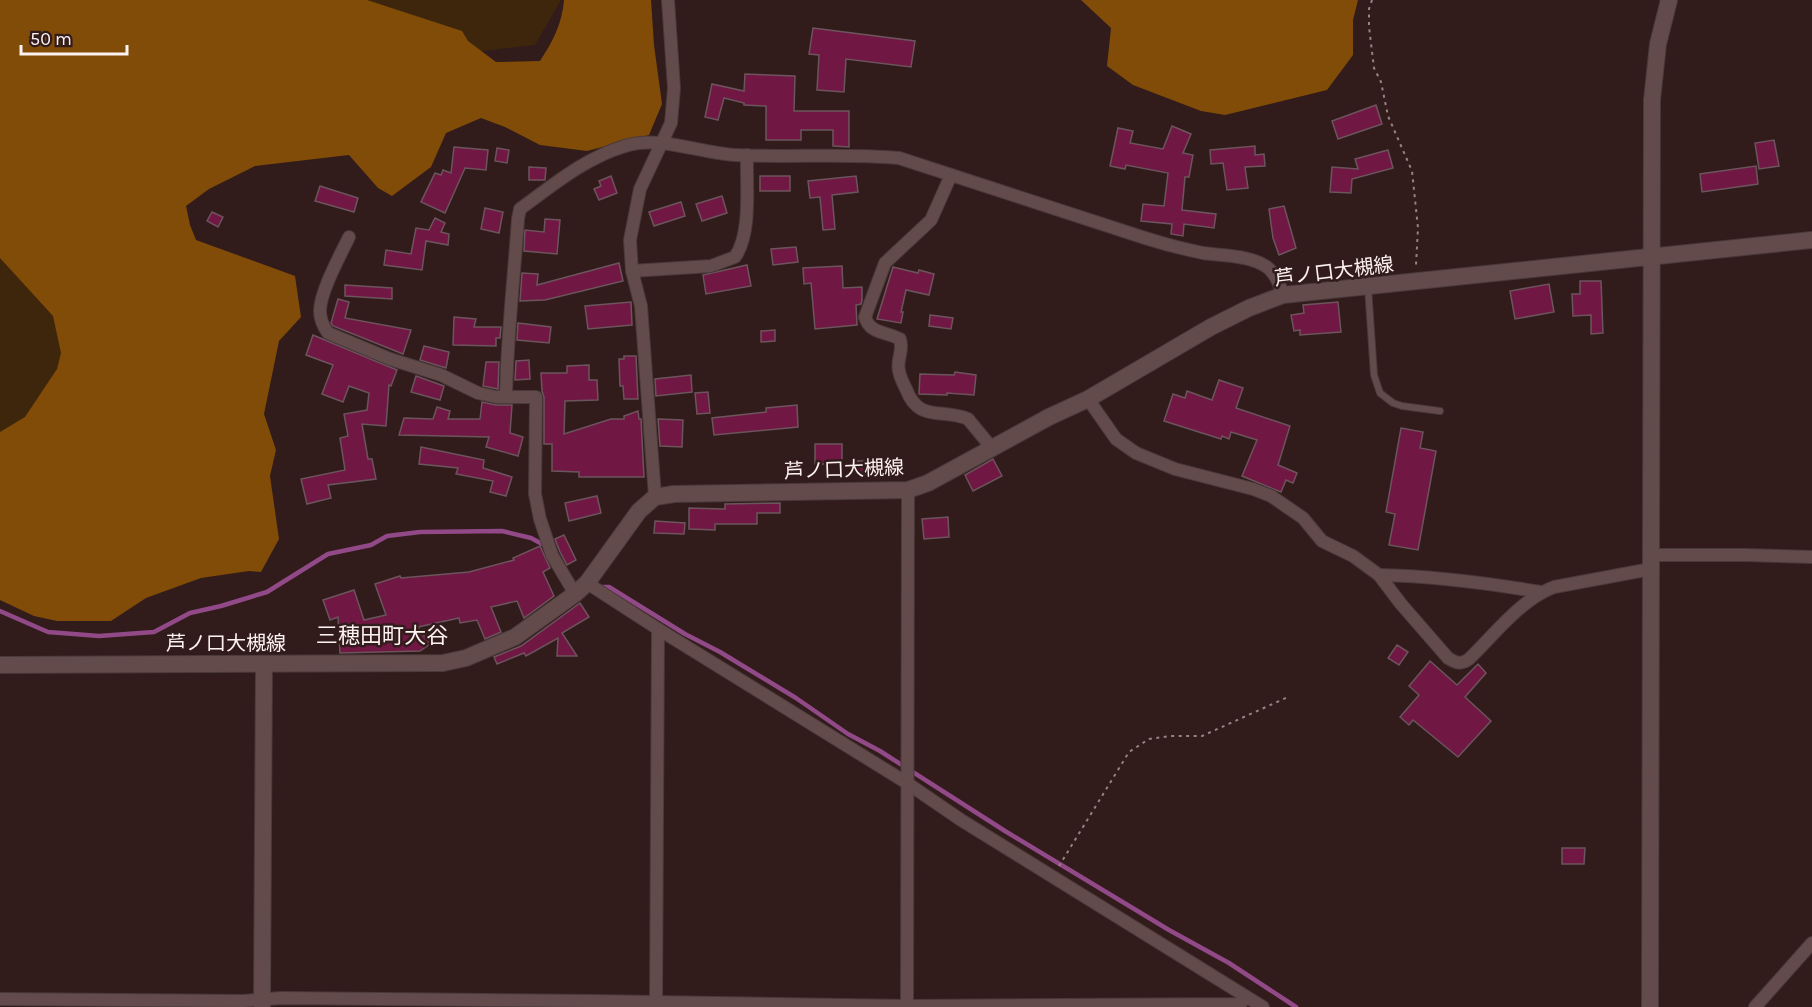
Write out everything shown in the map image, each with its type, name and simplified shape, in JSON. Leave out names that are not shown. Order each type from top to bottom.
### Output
[{"type":"main road","points":[[1650,1007],[1652,100],[1658,44],[1669,0]]},
{"type":"main road","name":"芦ノ口大槻線","points":[[0,665],[443,663],[466,658],[515,637],[581,589],[639,511],[655,498],[674,494],[908,490],[928,483],[1088,399],[1211,327],[1248,308],[1283,295],[1812,240]]},
{"type":"main road","points":[[262,1003],[264,664]]},
{"type":"street","points":[[655,498],[640,306],[632,271],[630,240],[640,189],[671,123],[674,88],[668,0]]},
{"type":"street","points":[[506,396],[507,354],[520,209],[569,173],[627,145],[660,143],[747,155],[860,154],[898,158],[1144,238],[1181,248],[1253,261],[1266,266],[1272,272],[1279,282],[1283,295]]},
{"type":"street","points":[[632,271],[711,266],[735,257],[743,242],[745,228],[747,155]]},
{"type":"street","points":[[951,175],[931,220],[885,263],[865,317],[871,328],[892,334],[900,339],[902,352],[898,370],[915,406],[927,412],[968,419],[992,448]]},
{"type":"street","points":[[349,237],[322,299],[320,313],[328,333],[390,359],[441,375],[478,393],[495,397],[536,398],[535,494],[552,555],[581,589],[658,629],[907,783],[961,820],[1053,876],[1240,1003]]},
{"type":"street","points":[[1088,399],[1116,439],[1136,453],[1175,469],[1253,489],[1271,496],[1303,518],[1322,541],[1353,556],[1380,575],[1401,604],[1455,663],[1463,663],[1469,659],[1511,617],[1541,592],[1554,587],[1651,562],[1746,555],[1812,557]]},
{"type":"street","points":[[907,1006],[908,490]]},
{"type":"street","points":[[1380,575],[1466,580],[1541,592]]},
{"type":"street","points":[[656,1004],[658,629]]},
{"type":"street","points":[[1755,1007],[1812,943]]},
{"type":"street","points":[[0,999],[262,1003],[281,998],[907,1006],[1240,1003],[1263,1007]]},
{"type":"lane","points":[[1368,286],[1374,375],[1380,393],[1393,403],[1402,406],[1440,411]]},
{"type":"path","points":[[1372,0],[1369,9],[1369,27],[1374,68],[1381,82],[1388,116],[1412,171],[1418,228],[1415,282]]},
{"type":"path","points":[[1053,876],[1129,752],[1149,739],[1170,736],[1202,736],[1288,697]]},
{"type":"shaded area","points":[[0,0],[367,0],[462,31],[468,41],[496,62],[540,61],[556,32],[564,0],[651,0],[662,104],[649,135],[587,151],[540,145],[505,127],[481,118],[446,133],[431,167],[392,196],[378,188],[349,155],[255,166],[209,189],[186,206],[196,240],[295,276],[301,317],[279,341],[264,414],[276,450],[270,476],[279,539],[261,572],[249,571],[201,578],[146,598],[111,621],[57,621],[34,616],[0,600],[0,432],[25,417],[57,369],[61,353],[53,316],[0,258]]},
{"type":"shaded area","points":[[355,0],[561,0],[535,45],[456,54]]},
{"type":"shaded area","points":[[1081,0],[1358,0],[1353,20],[1353,55],[1327,90],[1225,115],[1201,111],[1133,85],[1107,66],[1111,28]]},
{"type":"shaded area","points":[[0,231],[61,313],[67,371],[0,454]]},
{"type":"building","points":[[813,28],[915,41],[911,67],[846,59],[844,92],[817,90],[819,55],[809,54]]},
{"type":"building","points":[[745,74],[795,76],[794,111],[849,111],[849,147],[833,146],[833,130],[801,130],[801,140],[766,140],[766,106],[744,105],[744,103],[724,98],[718,120],[705,117],[712,84],[744,91]]},
{"type":"building","points":[[1376,105],[1382,124],[1338,139],[1332,121]]},
{"type":"building","points":[[1172,126],[1191,134],[1183,153],[1193,155],[1189,177],[1185,177],[1182,210],[1216,214],[1214,228],[1184,224],[1183,236],[1171,234],[1172,224],[1141,221],[1143,204],[1164,206],[1168,173],[1126,165],[1125,169],[1110,166],[1118,128],[1133,131],[1130,143],[1163,149]]},
{"type":"building","points":[[1774,140],[1779,166],[1759,169],[1755,143]]},
{"type":"building","points":[[1255,146],[1255,155],[1264,154],[1265,166],[1245,167],[1248,188],[1227,190],[1223,163],[1211,164],[1210,150]]},
{"type":"building","points":[[454,147],[488,150],[486,170],[465,168],[445,213],[421,202],[435,173],[441,175],[443,170],[451,173]]},
{"type":"building","points":[[497,148],[509,150],[507,163],[495,161]]},
{"type":"building","points":[[1388,150],[1393,168],[1352,179],[1351,193],[1330,192],[1332,167],[1358,169],[1355,159]]},
{"type":"building","points":[[1756,166],[1758,184],[1702,192],[1700,174]]},
{"type":"building","points":[[529,167],[546,168],[545,180],[529,180]]},
{"type":"building","points":[[611,176],[617,193],[599,200],[594,189],[601,186],[599,181]]},
{"type":"building","points":[[760,176],[790,176],[790,191],[760,191]]},
{"type":"building","points":[[856,176],[858,192],[832,195],[835,229],[823,230],[820,197],[810,198],[808,181]]},
{"type":"building","points":[[320,186],[358,198],[354,212],[315,201]]},
{"type":"building","points":[[722,196],[727,213],[702,221],[696,204]]},
{"type":"building","points":[[681,202],[685,216],[654,226],[649,212]]},
{"type":"building","points":[[1284,206],[1296,248],[1279,255],[1273,238],[1269,209]]},
{"type":"building","points":[[485,208],[503,212],[499,233],[481,229]]},
{"type":"building","points":[[212,212],[223,217],[218,227],[207,221]]},
{"type":"building","points":[[435,218],[445,223],[441,232],[449,234],[448,245],[426,241],[422,270],[384,265],[386,250],[411,254],[416,228],[429,230]]},
{"type":"building","points":[[545,219],[560,220],[557,254],[524,251],[525,230],[544,232]]},
{"type":"building","points":[[796,247],[798,262],[773,265],[771,249]]},
{"type":"building","points":[[619,263],[623,281],[545,300],[520,301],[522,273],[538,274],[537,285]]},
{"type":"building","points":[[747,265],[751,286],[706,294],[703,275]]},
{"type":"building","points":[[842,266],[843,288],[862,287],[861,304],[856,305],[857,325],[815,329],[811,283],[804,284],[803,268]]},
{"type":"building","points":[[893,267],[934,274],[929,295],[906,290],[901,323],[877,319]]},
{"type":"building","points":[[1580,281],[1601,281],[1603,333],[1591,334],[1591,315],[1573,316],[1572,294],[1580,294]]},
{"type":"building","points":[[1549,284],[1554,312],[1515,319],[1510,291]]},
{"type":"building","points":[[345,285],[392,288],[392,299],[345,296]]},
{"type":"building","points":[[338,299],[349,302],[345,318],[411,330],[403,354],[333,326],[331,323]]},
{"type":"building","points":[[631,302],[632,325],[588,329],[585,306]]},
{"type":"building","points":[[1338,302],[1341,332],[1300,335],[1300,330],[1294,331],[1291,315],[1304,313],[1303,305]]},
{"type":"building","points":[[930,315],[953,318],[951,329],[929,326]]},
{"type":"building","points":[[454,317],[476,319],[474,327],[501,327],[500,338],[496,338],[496,346],[453,345]]},
{"type":"building","points":[[518,323],[551,327],[549,343],[517,340]]},
{"type":"building","points":[[775,330],[775,341],[761,342],[761,331]]},
{"type":"building","points":[[313,335],[397,370],[391,386],[389,385],[386,426],[362,424],[368,459],[372,459],[376,479],[328,485],[331,498],[307,504],[301,479],[345,470],[340,438],[348,436],[344,414],[367,410],[369,393],[349,386],[343,402],[322,394],[333,365],[306,355]]},
{"type":"building","points":[[424,346],[449,352],[446,368],[420,360]]},
{"type":"building","points":[[624,356],[636,356],[638,399],[624,399],[623,386],[620,386],[619,359],[624,359]]},
{"type":"building","points":[[529,360],[530,379],[515,380],[516,361]]},
{"type":"building","points":[[486,362],[499,362],[498,389],[483,386]]},
{"type":"building","points":[[589,365],[589,380],[597,380],[598,400],[565,401],[564,434],[611,419],[624,419],[624,416],[638,411],[639,419],[641,419],[644,477],[579,477],[579,472],[552,471],[552,444],[544,444],[544,397],[541,373],[567,373],[567,366]]},
{"type":"building","points":[[955,372],[976,375],[974,395],[919,394],[920,374],[954,375]]},
{"type":"building","points":[[691,375],[692,392],[656,396],[655,379]]},
{"type":"building","points":[[416,376],[444,386],[440,400],[411,392]]},
{"type":"building","points":[[1219,380],[1243,388],[1236,408],[1290,426],[1278,465],[1297,473],[1293,483],[1286,480],[1281,492],[1242,476],[1257,440],[1231,432],[1229,439],[1222,436],[1221,439],[1164,421],[1173,394],[1185,398],[1187,391],[1212,400]]},
{"type":"building","points":[[708,392],[710,413],[697,414],[695,393]]},
{"type":"building","points":[[482,402],[512,405],[510,433],[523,437],[518,456],[486,447],[489,437],[399,435],[404,418],[433,419],[437,407],[450,411],[448,419],[480,419]]},
{"type":"building","points":[[797,405],[798,427],[714,435],[712,418],[766,412],[766,408]]},
{"type":"building","points":[[658,419],[683,420],[682,447],[660,446]]},
{"type":"building","points":[[1401,428],[1423,432],[1420,448],[1436,451],[1418,550],[1389,545],[1395,514],[1386,512]]},
{"type":"building","points":[[815,444],[842,444],[842,464],[815,464]]},
{"type":"building","points":[[421,447],[484,460],[483,468],[512,477],[506,496],[490,492],[493,481],[456,474],[458,468],[419,464]]},
{"type":"building","points":[[993,459],[1002,476],[973,491],[965,475]]},
{"type":"building","points":[[857,461],[873,461],[873,475],[857,475]]},
{"type":"building","points":[[597,496],[601,513],[569,521],[565,503]]},
{"type":"building","points":[[780,503],[780,513],[757,513],[757,524],[715,524],[715,530],[689,529],[689,508],[725,509],[725,504]]},
{"type":"building","points":[[948,517],[949,537],[924,539],[922,519]]},
{"type":"building","points":[[655,521],[685,523],[684,534],[654,533]]},
{"type":"building","points":[[564,535],[576,560],[567,565],[555,539]]},
{"type":"building","points":[[540,546],[550,568],[543,572],[554,596],[524,618],[517,601],[491,607],[501,632],[485,639],[477,620],[460,623],[459,618],[418,627],[430,644],[420,651],[340,653],[338,617],[330,620],[323,600],[354,590],[364,620],[386,615],[375,584],[400,576],[401,578],[469,572],[514,560],[513,558]]},
{"type":"building","points":[[580,603],[589,617],[562,633],[577,656],[557,656],[558,638],[526,656],[524,653],[497,664],[494,657],[521,646]]},
{"type":"building","points":[[1397,645],[1408,652],[1399,665],[1388,658]]},
{"type":"building","points":[[1430,661],[1457,685],[1478,664],[1486,673],[1465,697],[1491,721],[1458,757],[1413,720],[1409,725],[1400,717],[1419,695],[1409,686]]},
{"type":"building","points":[[1562,848],[1585,848],[1584,864],[1562,864]]},
{"type":"waterway","points":[[0,611],[48,632],[99,636],[154,632],[190,613],[267,592],[328,554],[371,545],[387,536],[420,532],[502,531],[531,538],[544,545]]},
{"type":"waterway","points":[[601,587],[609,587],[685,634],[720,652],[1005,831],[1169,930],[1229,963],[1296,1007]]},
{"type":"district","name":"三穂田町大谷","points":[[382,635]]}]
